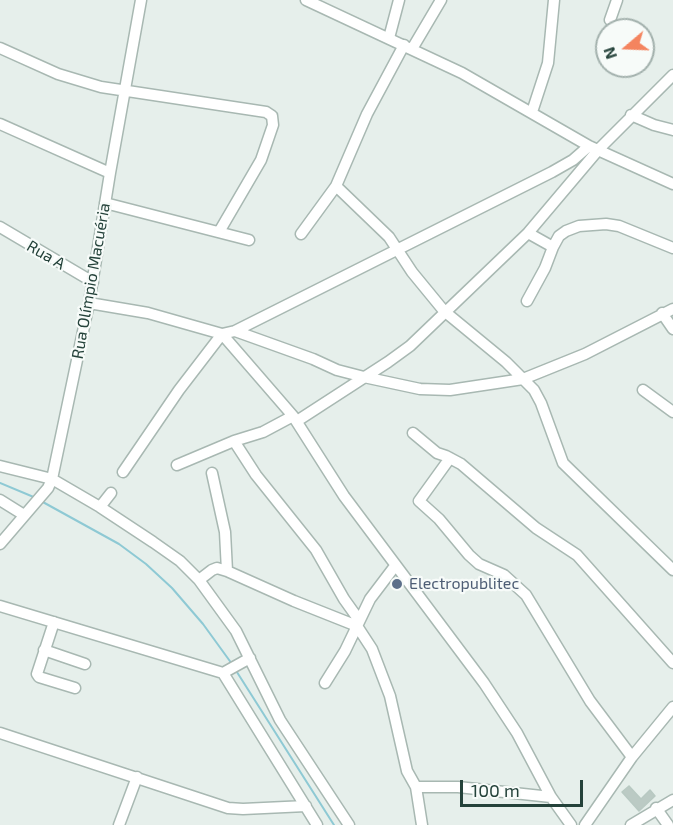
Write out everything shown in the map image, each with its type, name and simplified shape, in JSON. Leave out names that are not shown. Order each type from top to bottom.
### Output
[{"type":"street","name":"Rua Olímpio Macuéria","points":[[0,544],[50,484],[93,282],[141,0]]},
{"type":"street","points":[[306,0],[327,4],[389,38],[462,73],[594,148],[673,184]]},
{"type":"street","points":[[389,38],[399,0]]},
{"type":"street","points":[[301,234],[336,186],[367,114],[408,47],[441,0]]},
{"type":"street","points":[[532,112],[548,63],[554,0]]},
{"type":"street","points":[[611,18],[617,0]]},
{"type":"street","points":[[0,48],[58,74],[101,87],[266,112],[272,116],[273,125],[261,160],[219,232]]},
{"type":"street","points":[[177,465],[295,419],[410,346],[528,233],[594,148],[673,75]]},
{"type":"street","points":[[631,115],[673,130]]},
{"type":"street","points":[[0,124],[110,173]]},
{"type":"street","points":[[89,303],[148,313],[222,334],[235,331],[552,172],[594,148]]},
{"type":"street","points":[[336,186],[375,221],[444,311],[506,362],[534,390],[563,463],[673,570]]},
{"type":"street","points":[[105,203],[249,240]]},
{"type":"street","points":[[527,300],[546,268],[559,236],[579,226],[606,224],[619,226],[673,248]]},
{"type":"street","name":"Rua A","points":[[0,227],[93,282]]},
{"type":"street","points":[[528,233],[553,247]]},
{"type":"street","points":[[235,331],[337,370],[420,389],[450,390],[523,379],[611,342],[668,311],[673,329]]},
{"type":"street","points":[[222,334],[295,419],[344,495],[484,683],[517,733],[551,797],[570,825]]},
{"type":"street","points":[[123,472],[179,390],[222,334]]},
{"type":"street","points":[[643,390],[673,412]]},
{"type":"street","points":[[413,434],[437,453],[461,464],[536,528],[577,555],[673,663]]},
{"type":"street","points":[[234,441],[256,475],[316,550],[372,649],[390,696],[407,771],[416,787],[422,825]]},
{"type":"street","points":[[450,458],[419,501],[439,519],[479,564],[504,575],[526,595],[590,701],[632,757]]},
{"type":"street","points":[[0,466],[50,484],[100,507],[180,561],[199,580],[236,631],[280,720],[349,825]]},
{"type":"street","points":[[212,473],[225,532],[227,571]]},
{"type":"street","points":[[100,507],[111,493]]},
{"type":"street","points":[[0,500],[26,513]]},
{"type":"street","points":[[325,684],[345,651],[370,599],[395,566]]},
{"type":"street","points":[[199,580],[217,568],[294,601],[358,623]]},
{"type":"street","points":[[0,606],[223,673],[317,825]]},
{"type":"street","points":[[54,622],[38,669],[39,677],[75,688]]},
{"type":"street","points":[[44,650],[86,664]]},
{"type":"street","points":[[223,673],[250,658]]},
{"type":"street","points":[[585,825],[632,757],[673,707]]},
{"type":"street","points":[[0,733],[228,808],[306,806]]},
{"type":"street","points":[[119,825],[136,777]]},
{"type":"street","points":[[416,787],[458,787],[551,797]]},
{"type":"street","points":[[631,825],[656,808],[673,800]]},
{"type":"street","points":[[656,808],[668,825]]},
{"type":"building","points":[[629,786],[641,799],[650,790],[655,796],[639,811],[622,792]]},
{"type":"waterway","points":[[0,483],[36,498]]},
{"type":"waterway","points":[[41,501],[119,544],[146,564],[172,588],[203,624],[232,664]]},
{"type":"waterway","points":[[235,669],[334,825]]},
{"type":"place","name":"Electropublitec","points":[[397,584]]}]
